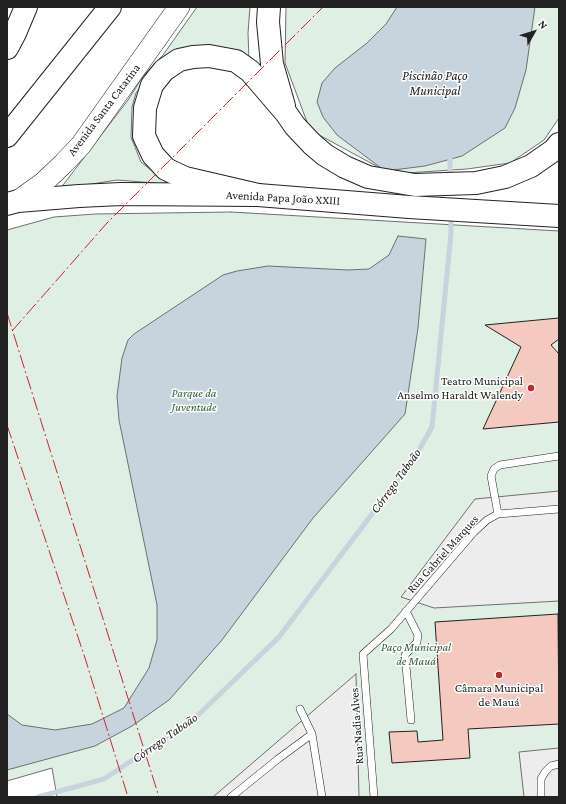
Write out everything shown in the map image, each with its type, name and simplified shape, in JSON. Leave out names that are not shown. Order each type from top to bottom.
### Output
[{"type":"main road","points":[[7,48],[15,34],[26,7]]},
{"type":"main road","points":[[7,136],[110,7]]},
{"type":"main road","name":"Avenida Santa Catarina","points":[[12,202],[44,183],[81,145],[179,7]]},
{"type":"main road","points":[[269,7],[268,22],[272,64],[286,113]]},
{"type":"main road","points":[[258,195],[185,178],[166,169],[153,155],[144,136],[145,108],[152,84],[164,70],[179,60],[209,56],[236,61],[250,71],[286,113],[295,126],[312,144],[325,155],[345,168],[368,177],[415,185],[476,183],[505,177],[531,166],[554,150],[559,144]]},
{"type":"main road","name":"Avenida Papa João XXIII","points":[[12,202],[121,194],[258,195],[409,207],[559,216]]},
{"type":"lane","points":[[498,514],[491,476],[494,468],[500,465],[559,456]]},
{"type":"lane","name":"Rua Gabriel Marques","points":[[362,654],[391,628],[474,532],[488,520],[498,514],[559,509]]},
{"type":"lane","points":[[406,611],[418,635],[417,642],[405,655],[410,720]]},
{"type":"lane","name":"Rua Nadia Alves","points":[[362,654],[374,797]]},
{"type":"lane","points":[[300,709],[312,734],[322,797]]},
{"type":"lane","points":[[231,797],[312,734]]},
{"type":"lane","points":[[541,797],[541,779],[551,766],[559,764]]},
{"type":"green space","points":[[197,7],[250,7],[248,33],[249,60],[157,67],[136,93],[132,107],[131,137],[141,162],[172,187],[155,183],[117,180],[60,189],[128,100],[143,76],[163,55]]},
{"type":"green space","name":"Piscinão Paço Municipal","points":[[286,7],[559,7],[559,118],[544,140],[510,163],[467,169],[391,174],[310,130],[285,63]]},
{"type":"green space","points":[[231,212],[559,231],[559,797],[57,797],[52,768],[7,781],[7,230],[54,217],[95,214]]},
{"type":"shaded area","points":[[559,491],[559,601],[434,608],[401,597],[475,499]]},
{"type":"shaded area","points":[[356,674],[359,797],[213,797]]},
{"type":"shaded area","points":[[559,748],[559,797],[524,797],[519,752]]},
{"type":"water","name":"Piscinão Paço Municipal","points":[[397,7],[535,7],[526,70],[515,108],[505,128],[462,156],[425,166],[385,171],[337,135],[323,117],[317,102],[322,83],[335,68],[367,43],[386,24]]},
{"type":"water","points":[[398,236],[426,239],[418,328],[405,414],[313,518],[222,640],[169,700],[132,726],[95,746],[7,770],[7,714],[22,725],[55,730],[92,724],[124,708],[149,668],[157,640],[157,605],[119,420],[117,396],[122,358],[128,340],[134,334],[223,275],[268,266],[348,270],[369,269],[389,255]]},
{"type":"building","name":"Teatro Municipal Anselmo Haraldt Walendy","points":[[559,318],[559,339],[551,345],[559,354],[559,422],[483,429],[521,347],[485,325]]},
{"type":"building","name":"Câmara Municipal de Mauá","points":[[558,614],[559,724],[468,729],[470,758],[392,763],[389,732],[417,731],[418,742],[443,740],[435,622]]},
{"type":"waterway","name":"Córrego Taboão","points":[[450,154],[450,180]]},
{"type":"waterway","name":"Córrego Taboão","points":[[38,797],[104,779],[194,719],[279,637],[415,457],[432,427],[451,233],[451,214]]},
{"type":"power","points":[[12,331],[107,223],[323,7]]},
{"type":"power","points":[[7,313],[159,797]]},
{"type":"power","points":[[7,425],[85,658],[128,797]]},
{"type":"place","name":"Teatro Municipal Anselmo Haraldt Walendy","points":[[531,388]]},
{"type":"place","name":"Câmara Municipal de Mauá","points":[[499,675]]},
{"type":"park label","name":"Parque da Juventude","points":[[194,400]]},
{"type":"park label","name":"Paço Municipal de Mauá","points":[[416,654]]}]
